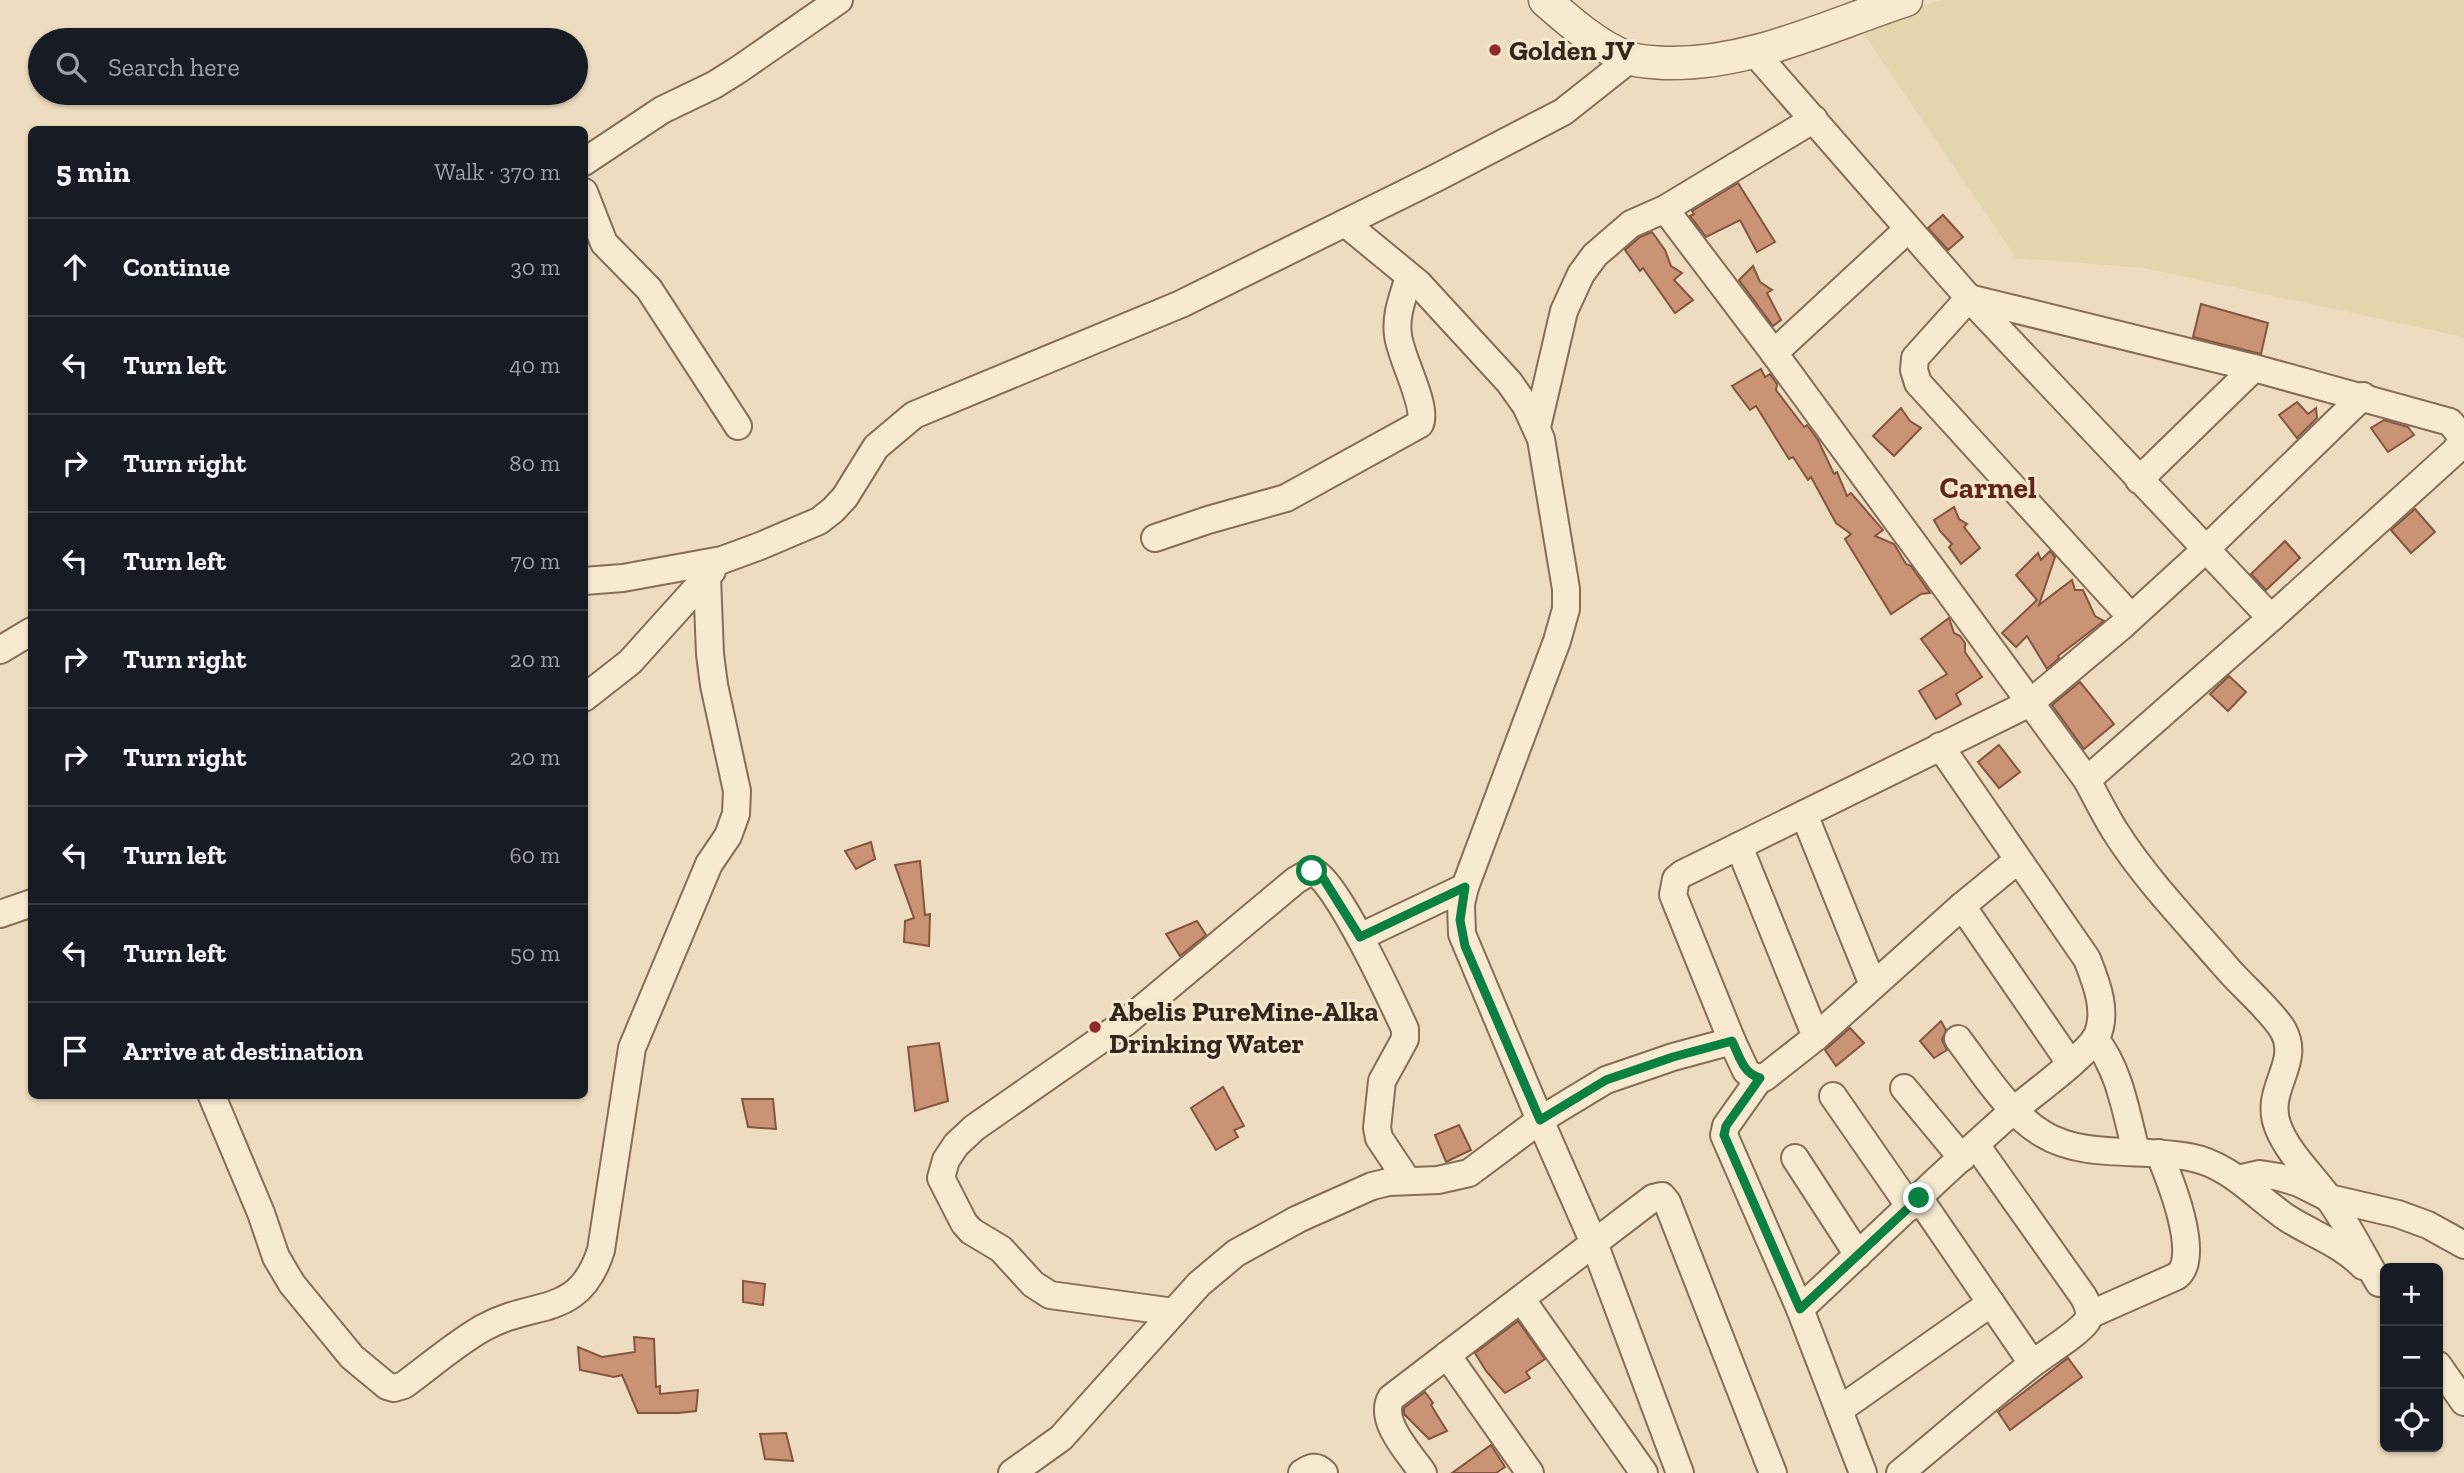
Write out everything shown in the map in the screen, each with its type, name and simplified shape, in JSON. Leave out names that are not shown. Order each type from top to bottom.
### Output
[{"type":"street","points":[[588,159],[662,110],[738,70],[839,0]]},
{"type":"street","points":[[1545,0],[1598,43],[1630,59],[1688,63],[1755,53],[1906,0]]},
{"type":"street","points":[[1755,53],[1969,298],[2271,618]]},
{"type":"street","points":[[588,580],[714,568],[819,521],[845,497],[876,447],[914,415],[1181,304],[1345,223],[1551,119],[1630,59]]},
{"type":"street","points":[[1537,427],[1564,311],[1581,274],[1612,239],[1631,224],[1665,209],[1814,120]]},
{"type":"street","points":[[588,202],[604,243],[649,289],[738,426]]},
{"type":"street","points":[[1665,209],[2087,780],[2115,831],[2149,878],[2244,989],[2281,1027],[2288,1040],[2288,1051],[2287,1064],[2275,1093],[2273,1111],[2278,1128],[2289,1149],[2329,1198],[2380,1284]]},
{"type":"street","points":[[1345,223],[1409,276],[1509,382],[1526,406],[1541,439],[1566,589],[1566,609],[1557,641],[1465,887],[1460,920],[1465,946],[1594,1243],[1680,1473]]},
{"type":"street","points":[[1774,353],[1908,229]]},
{"type":"street","points":[[1155,538],[1286,498],[1420,424],[1422,410],[1397,331],[1398,312],[1409,276]]},
{"type":"street","points":[[1969,298],[2363,396],[2449,422],[2461,436],[2461,443],[2454,452],[2087,780]]},
{"type":"street","points":[[1969,298],[1924,344],[1915,358],[1914,370],[1918,383],[2131,617]]},
{"type":"street","points":[[2139,480],[2254,368]]},
{"type":"street","points":[[2018,860],[1962,906],[1816,1037],[1771,1075],[1760,1078],[1746,1071],[1676,905],[1674,885],[1676,878],[1682,874],[2030,703],[2205,550],[2363,396]]},
{"type":"street","points":[[588,695],[630,662],[714,568]]},
{"type":"street","points":[[213,1099],[261,1213],[276,1257],[292,1284],[352,1357],[387,1386],[394,1388],[404,1385],[473,1334],[494,1322],[562,1302],[580,1290],[591,1276],[601,1250],[632,1048],[709,864],[728,836],[736,814],[737,791],[711,664],[714,568]]},
{"type":"street","points":[[0,650],[28,633]]},
{"type":"street","points":[[1800,1309],[2014,1111],[2070,1063],[2095,1039],[2099,1029],[2100,995],[2087,959],[1940,746]]},
{"type":"street","points":[[1804,814],[1873,985]]},
{"type":"street","points":[[1739,846],[1816,1037]]},
{"type":"street","points":[[1174,1312],[1050,1295],[1041,1291],[1001,1249],[971,1231],[964,1223],[941,1178],[946,1160],[964,1136],[1126,1022],[1303,875],[1312,871],[1323,878],[1360,937],[1405,1029],[1405,1039],[1382,1081],[1377,1128],[1379,1138],[1407,1180]]},
{"type":"street","points":[[1360,937],[1465,887]]},
{"type":"street","points":[[0,914],[28,904]]},
{"type":"street","points":[[1962,906],[2070,1063]]},
{"type":"street","points":[[1958,1039],[2014,1111],[2042,1134],[2076,1147],[2191,1157],[2214,1165],[2238,1179],[2288,1218],[2357,1259],[2380,1285]]},
{"type":"street","points":[[2089,1315],[2177,1276],[2186,1257],[2182,1216],[2148,1152],[2105,1051],[2095,1039]]},
{"type":"street","points":[[1012,1473],[1062,1438],[1199,1284],[1236,1253],[1328,1204],[1372,1186],[1407,1180],[1438,1180],[1469,1173],[1540,1120],[1606,1080],[1673,1057],[1732,1041]]},
{"type":"street","points":[[1760,1078],[1724,1132],[1800,1309],[1863,1473]]},
{"type":"street","points":[[1900,1473],[2032,1363],[2078,1329],[2087,1321],[2089,1315],[2083,1296],[1969,1152],[1904,1088]]},
{"type":"street","points":[[1833,1096],[1991,1303],[2032,1363]]},
{"type":"street","points":[[1795,1158],[1858,1255]]},
{"type":"street","points":[[2238,1179],[2260,1174],[2299,1183],[2329,1198],[2398,1214],[2428,1225],[2464,1245]]},
{"type":"street","points":[[1423,1473],[1390,1424],[1387,1414],[1391,1398],[1653,1198],[1662,1196],[1773,1473]]},
{"type":"street","points":[[1522,1300],[1644,1473]]},
{"type":"street","points":[[1839,1410],[1991,1303]]},
{"type":"street","points":[[1447,1355],[1530,1473]]},
{"type":"street","points":[[2443,1372],[2464,1402]]},
{"type":"street","points":[[1301,1473],[1317,1467],[1324,1473]]},
{"type":"shaded area","points":[[1941,0],[2464,0],[2464,337],[2144,268],[2016,258],[1859,27]]},
{"type":"building","points":[[1738,183],[1775,242],[1757,252],[1740,220],[1706,237],[1690,216],[1694,214],[1692,211]]},
{"type":"building","points":[[1943,215],[1963,237],[1948,250],[1928,228]]},
{"type":"building","points":[[1652,232],[1665,250],[1671,266],[1682,273],[1674,280],[1693,300],[1675,313],[1643,268],[1640,271],[1625,250],[1640,237]]},
{"type":"building","points":[[1753,266],[1760,282],[1772,290],[1767,293],[1781,320],[1773,326],[1739,280]]},
{"type":"building","points":[[2201,304],[2268,323],[2261,354],[2193,337]]},
{"type":"building","points":[[1761,369],[1765,377],[1770,374],[1777,384],[1776,390],[1804,427],[1807,425],[1818,440],[1834,474],[1837,472],[1847,496],[1851,493],[1883,530],[1875,536],[1894,544],[1906,564],[1911,566],[1930,593],[1921,594],[1891,614],[1845,539],[1851,534],[1836,523],[1811,477],[1808,480],[1793,457],[1789,459],[1756,406],[1750,410],[1732,386]]},
{"type":"building","points":[[2297,402],[2308,414],[2316,408],[2317,418],[2297,438],[2279,415]]},
{"type":"building","points":[[1901,408],[1910,421],[1921,428],[1894,456],[1873,436]]},
{"type":"building","points":[[2384,420],[2408,427],[2414,435],[2388,452],[2371,428]]},
{"type":"building","points":[[1954,507],[1959,519],[1967,524],[1964,527],[1980,548],[1961,564],[1949,547],[1952,544],[1934,520]]},
{"type":"building","points":[[2415,509],[2435,532],[2411,553],[2391,530]]},
{"type":"building","points":[[2285,541],[2300,558],[2266,590],[2251,574]]},
{"type":"building","points":[[2050,551],[2055,557],[2039,605],[2072,580],[2075,590],[2083,590],[2095,616],[2104,621],[2058,656],[2047,669],[2027,636],[2016,647],[2002,633],[2037,600],[2016,575],[2038,553],[2041,560]]},
{"type":"building","points":[[1949,618],[1954,633],[1965,643],[1965,652],[1982,677],[1956,694],[1961,704],[1936,719],[1919,691],[1947,674],[1921,639]]},
{"type":"building","points":[[2229,676],[2246,692],[2228,711],[2210,694]]},
{"type":"building","points":[[2080,682],[2114,724],[2084,749],[2052,705]]},
{"type":"building","points":[[1999,745],[2020,772],[1999,788],[1978,762]]},
{"type":"building","points":[[871,842],[875,859],[856,869],[845,851]]},
{"type":"building","points":[[920,861],[925,915],[930,914],[929,946],[904,942],[905,921],[914,918],[895,865]]},
{"type":"building","points":[[1197,921],[1206,935],[1180,956],[1166,934]]},
{"type":"building","points":[[1941,1021],[1946,1030],[1942,1040],[1947,1050],[1934,1058],[1920,1041]]},
{"type":"building","points":[[1850,1028],[1864,1043],[1836,1066],[1825,1050]]},
{"type":"building","points":[[939,1043],[948,1101],[915,1111],[908,1047]]},
{"type":"building","points":[[1223,1087],[1244,1126],[1234,1130],[1238,1137],[1216,1150],[1191,1108]]},
{"type":"building","points":[[742,1099],[773,1099],[776,1129],[748,1127]]},
{"type":"building","points":[[1459,1125],[1471,1150],[1446,1162],[1435,1135]]},
{"type":"building","points":[[743,1281],[765,1284],[763,1305],[743,1302]]},
{"type":"building","points":[[1518,1321],[1545,1359],[1526,1372],[1530,1378],[1505,1393],[1475,1353]]},
{"type":"building","points":[[634,1337],[654,1339],[656,1387],[660,1386],[660,1394],[698,1390],[696,1411],[638,1413],[622,1375],[614,1377],[580,1370],[578,1347],[602,1357],[635,1352]]},
{"type":"building","points":[[2068,1358],[2082,1377],[2010,1430],[1998,1412]]},
{"type":"building","points":[[1425,1392],[1447,1431],[1429,1439],[1404,1414],[1404,1408]]},
{"type":"building","points":[[786,1433],[793,1461],[765,1459],[760,1434]]},
{"type":"building","points":[[1491,1445],[1505,1467],[1496,1473],[1452,1473]]},
{"type":"place","name":"Golden JV","points":[[1495,50]]},
{"type":"place","name":"Abelis PureMine-Alka Drinking Water","points":[[1095,1027]]},
{"type":"district","name":"Carmel","points":[[1988,488]]},
{"type":"route","points":[[1312,871],[1323,878],[1360,937],[1465,887],[1460,920],[1465,946],[1540,1120],[1593,1086],[1619,1074],[1732,1041],[1746,1071],[1760,1078],[1726,1126],[1724,1135],[1800,1309],[1919,1198]]}]
